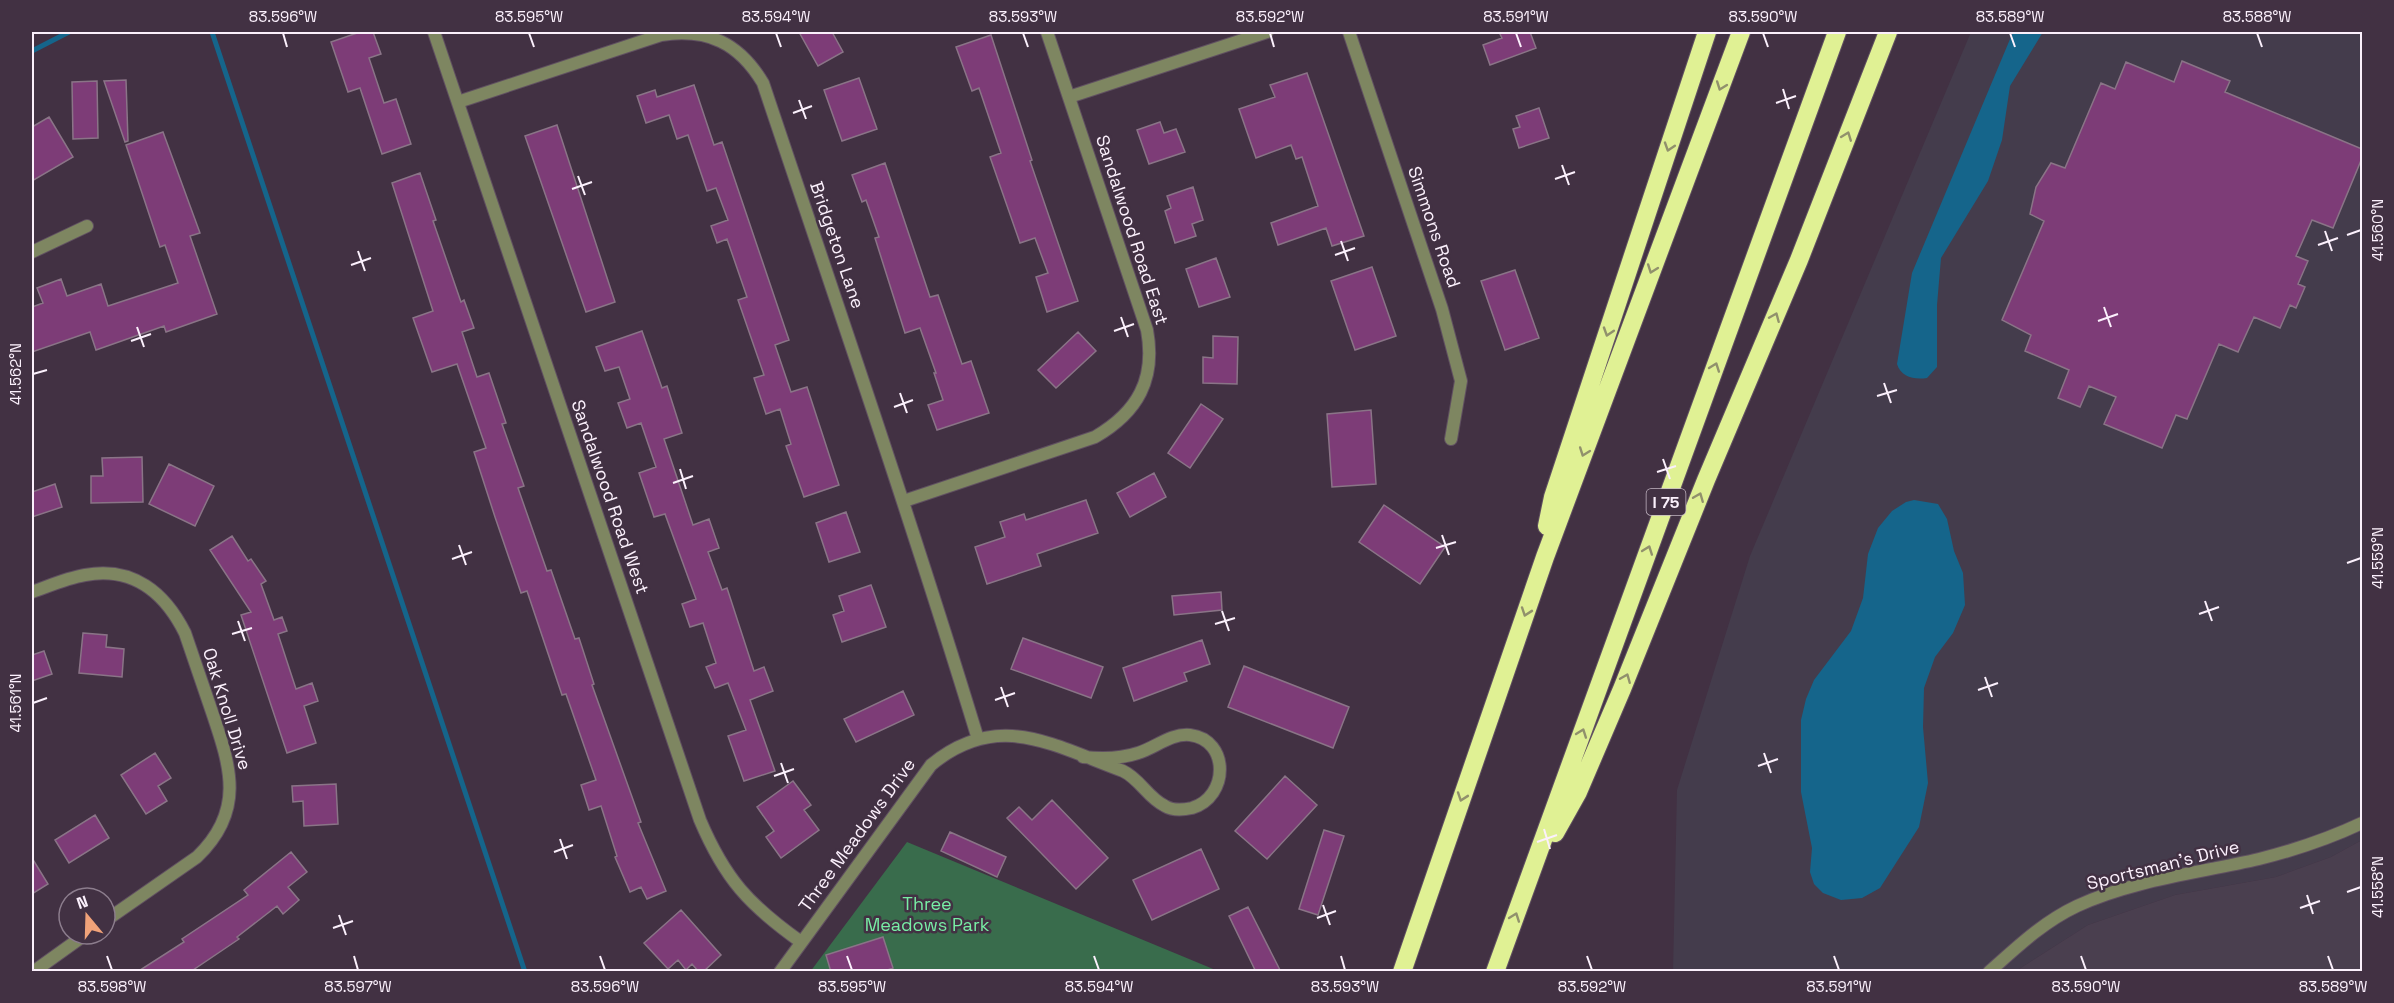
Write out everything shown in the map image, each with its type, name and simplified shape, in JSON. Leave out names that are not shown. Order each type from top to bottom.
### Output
[{"type":"highway","points":[[1545,557],[1547,526],[1553,497],[1707,32]]},
{"type":"highway","points":[[1401,972],[1545,557],[1741,32]]},
{"type":"highway","name":"I 75","points":[[1495,972],[1837,32]]},
{"type":"highway","points":[[1528,881],[1578,792],[1799,260],[1888,32]]},
{"type":"street","name":"Sandalwood Road West","points":[[434,32],[700,820],[724,870],[741,893],[762,913],[801,942]]},
{"type":"street","name":"Sandalwood Road East","points":[[904,501],[1095,437],[1113,426],[1129,411],[1144,387],[1150,358],[1147,330],[1047,32]]},
{"type":"street","points":[[1069,97],[1267,32]]},
{"type":"street","name":"Simmons Road","points":[[1349,32],[1442,309],[1461,381],[1451,439]]},
{"type":"street","name":"Bridgeton Lane","points":[[458,102],[662,35],[692,33],[707,36],[721,41],[745,58],[763,83],[904,501],[978,739]]},
{"type":"street","points":[[32,252],[87,226]]},
{"type":"street","name":"Oak Knoll Drive","points":[[32,592],[74,577],[102,573],[130,578],[155,592],[175,612],[185,633],[230,772],[231,786],[227,812],[222,825],[207,848],[117,913]]},
{"type":"street","name":"Three Meadows Drive","points":[[780,972],[931,765],[948,751],[978,739],[1000,735],[1020,735],[1131,775],[1165,807],[1175,810],[1186,810],[1209,800],[1215,791],[1220,771],[1219,759],[1214,749],[1209,743],[1191,735],[1170,739],[1132,755],[1108,759],[1083,756]]},
{"type":"street","name":"Sportsman's Drive","points":[[1989,972],[2041,927],[2078,906],[2124,890],[2188,873],[2257,859],[2321,842],[2362,823]]},
{"type":"street","points":[[33,972],[69,946]]},
{"type":"shaded area","points":[[1971,32],[2362,32],[2362,840],[2331,857],[2276,877],[2175,895],[2088,925],[2016,971],[1673,972],[1677,790],[1750,556]]},
{"type":"shaded area","points":[[2362,840],[2362,971],[2016,971],[2088,925],[2175,895],[2276,877],[2331,857]]},
{"type":"green space","name":"Three Meadows Park","points":[[907,842],[1218,971],[810,972]]},
{"type":"water","points":[[2013,32],[2043,32],[2010,86],[2002,140],[1988,181],[1941,258],[1937,305],[1937,367],[1927,378],[1913,378],[1905,375],[1897,364],[1912,273]]},
{"type":"water","points":[[1914,500],[1938,504],[1947,519],[1954,551],[1963,573],[1965,605],[1953,633],[1935,657],[1924,688],[1923,727],[1928,783],[1919,827],[1880,888],[1862,898],[1841,900],[1823,893],[1814,884],[1810,872],[1812,848],[1801,792],[1801,720],[1814,680],[1851,631],[1863,598],[1868,554],[1878,528],[1892,511]]},
{"type":"building","points":[[360,32],[373,32],[381,54],[369,58],[384,103],[396,99],[411,144],[382,154],[360,88],[348,92],[331,42]]},
{"type":"building","points":[[799,32],[832,32],[843,52],[818,66]]},
{"type":"building","points":[[1499,32],[1530,32],[1536,48],[1490,65],[1483,45],[1502,38]]},
{"type":"building","points":[[991,35],[1032,160],[1030,161],[1078,301],[1047,312],[1036,277],[1048,273],[1035,238],[1020,243],[990,157],[1001,153],[979,88],[972,91],[956,47]]},
{"type":"building","points":[[2182,61],[2230,81],[2225,92],[2362,149],[2362,158],[2333,228],[2312,220],[2296,256],[2308,261],[2298,284],[2305,287],[2296,308],[2290,305],[2280,328],[2254,317],[2238,352],[2219,344],[2187,419],[2176,415],[2162,448],[2104,424],[2116,397],[2089,386],[2080,407],[2058,398],[2069,370],[2025,351],[2031,335],[2002,320],[2044,221],[2030,214],[2036,187],[2051,163],[2065,168],[2101,83],[2115,89],[2126,62],[2174,82]]},
{"type":"building","points":[[1307,73],[1364,236],[1332,246],[1326,228],[1278,245],[1271,223],[1318,206],[1302,157],[1296,159],[1291,145],[1256,158],[1239,109],[1275,97],[1270,85]]},
{"type":"building","points":[[859,78],[877,129],[842,141],[824,90]]},
{"type":"building","points":[[126,80],[128,141],[125,142],[104,81]]},
{"type":"building","points":[[97,81],[98,138],[73,139],[72,82]]},
{"type":"building","points":[[694,85],[714,145],[722,142],[789,340],[775,345],[791,392],[807,387],[839,485],[804,497],[786,446],[791,444],[780,409],[766,414],[754,378],[764,375],[738,300],[747,297],[727,239],[717,243],[711,226],[728,220],[716,188],[707,191],[688,135],[677,139],[669,115],[646,123],[637,96],[655,90],[657,97]]},
{"type":"building","points":[[1539,108],[1549,138],[1519,148],[1513,129],[1520,127],[1516,116]]},
{"type":"building","points":[[49,117],[73,157],[32,181],[32,127]]},
{"type":"building","points":[[1160,122],[1164,133],[1176,129],[1185,152],[1149,164],[1137,130]]},
{"type":"building","points":[[557,125],[615,302],[586,312],[525,136]]},
{"type":"building","points":[[163,132],[200,233],[190,236],[217,314],[166,332],[164,326],[96,350],[90,332],[32,352],[32,307],[43,303],[37,288],[61,279],[67,296],[101,284],[108,306],[178,283],[165,245],[160,247],[126,145]]},
{"type":"building","points":[[885,163],[930,297],[938,295],[962,364],[971,361],[989,413],[937,430],[928,405],[943,400],[934,373],[936,373],[920,328],[905,333],[875,238],[879,237],[866,200],[862,202],[852,175]]},
{"type":"building","points":[[420,173],[436,220],[433,221],[461,302],[464,300],[474,328],[462,332],[477,377],[489,373],[506,423],[502,424],[524,486],[518,488],[547,571],[551,570],[575,639],[579,638],[594,684],[592,685],[641,822],[638,823],[666,891],[647,899],[641,887],[630,892],[615,857],[617,856],[601,806],[589,810],[581,785],[596,780],[566,694],[562,695],[527,591],[521,593],[495,517],[474,452],[486,448],[457,364],[432,372],[413,318],[433,311],[392,183]]},
{"type":"building","points":[[1193,187],[1203,220],[1192,224],[1196,236],[1175,243],[1165,211],[1171,208],[1167,196]]},
{"type":"building","points":[[1216,258],[1230,297],[1199,307],[1186,269]]},
{"type":"building","points":[[1372,267],[1396,336],[1355,350],[1331,281]]},
{"type":"building","points":[[1515,270],[1539,338],[1505,350],[1481,281]]},
{"type":"building","points":[[642,331],[662,388],[667,386],[682,433],[664,439],[693,525],[709,519],[719,548],[708,552],[722,590],[727,588],[754,671],[764,667],[773,691],[750,700],[775,771],[744,781],[728,736],[746,730],[728,683],[715,688],[706,667],[716,663],[703,623],[690,627],[682,604],[696,599],[665,514],[654,517],[639,473],[656,467],[641,423],[627,428],[618,403],[630,399],[619,367],[605,371],[596,347]]},
{"type":"building","points":[[1078,332],[1096,351],[1056,388],[1038,370]]},
{"type":"building","points":[[1213,336],[1238,337],[1237,384],[1203,383],[1203,357],[1213,358]]},
{"type":"building","points":[[1201,404],[1223,419],[1190,468],[1168,453]]},
{"type":"building","points":[[1371,410],[1376,484],[1332,487],[1327,414]]},
{"type":"building","points":[[142,457],[143,502],[91,503],[91,476],[103,476],[102,458]]},
{"type":"building","points":[[169,464],[214,486],[195,526],[149,504]]},
{"type":"building","points":[[1154,473],[1166,497],[1130,517],[1117,493]]},
{"type":"building","points":[[55,484],[62,507],[32,517],[32,492]]},
{"type":"building","points":[[1086,500],[1098,533],[1037,554],[1041,566],[987,584],[975,547],[1005,537],[1000,522],[1024,514],[1026,520]]},
{"type":"building","points":[[1384,505],[1445,547],[1420,584],[1359,542]]},
{"type":"building","points":[[846,512],[860,552],[829,562],[816,523]]},
{"type":"building","points":[[232,536],[248,561],[251,559],[266,581],[261,584],[274,620],[282,617],[287,631],[278,634],[296,689],[312,683],[318,701],[304,706],[316,743],[287,753],[241,615],[251,612],[210,550]]},
{"type":"building","points":[[871,585],[886,627],[842,642],[833,615],[844,611],[839,596]]},
{"type":"building","points":[[1221,592],[1222,610],[1174,615],[1172,596]]},
{"type":"building","points":[[83,633],[107,635],[106,647],[124,649],[122,677],[79,673]]},
{"type":"building","points":[[1023,638],[1103,667],[1091,698],[1011,669]]},
{"type":"building","points":[[1202,640],[1210,664],[1184,673],[1187,681],[1134,701],[1123,668]]},
{"type":"building","points":[[44,651],[52,674],[32,681],[32,655]]},
{"type":"building","points":[[1244,666],[1349,707],[1333,748],[1228,707]]},
{"type":"building","points":[[903,691],[914,715],[856,742],[844,719]]},
{"type":"building","points":[[155,753],[171,778],[158,786],[167,801],[146,814],[121,775]]},
{"type":"building","points":[[1285,776],[1317,805],[1267,859],[1235,831]]},
{"type":"building","points":[[793,781],[811,805],[804,810],[819,830],[781,858],[766,837],[774,831],[757,807]]},
{"type":"building","points":[[336,784],[338,824],[304,826],[303,801],[293,802],[292,786]]},
{"type":"building","points":[[1052,800],[1108,858],[1076,889],[1007,818],[1019,807],[1032,820]]},
{"type":"building","points":[[95,815],[109,838],[69,863],[55,840]]},
{"type":"building","points":[[1324,830],[1344,836],[1318,915],[1299,909]]},
{"type":"building","points":[[950,832],[1006,857],[997,877],[941,851]]},
{"type":"building","points":[[1201,849],[1219,889],[1152,920],[1133,880]]},
{"type":"building","points":[[291,852],[307,872],[288,887],[299,900],[283,914],[277,906],[237,937],[239,939],[190,972],[137,972],[184,942],[182,939],[248,895],[244,890]]},
{"type":"building","points":[[32,858],[48,884],[32,894]]},
{"type":"building","points":[[1248,907],[1281,972],[1256,972],[1229,916]]},
{"type":"building","points":[[681,910],[721,955],[703,972],[699,972],[692,964],[686,970],[678,960],[668,969],[644,943]]},
{"type":"building","points":[[883,937],[893,968],[882,972],[831,972],[826,955]]},
{"type":"waterway","points":[[32,51],[69,32]]},
{"type":"waterway","points":[[212,32],[525,972]]}]
